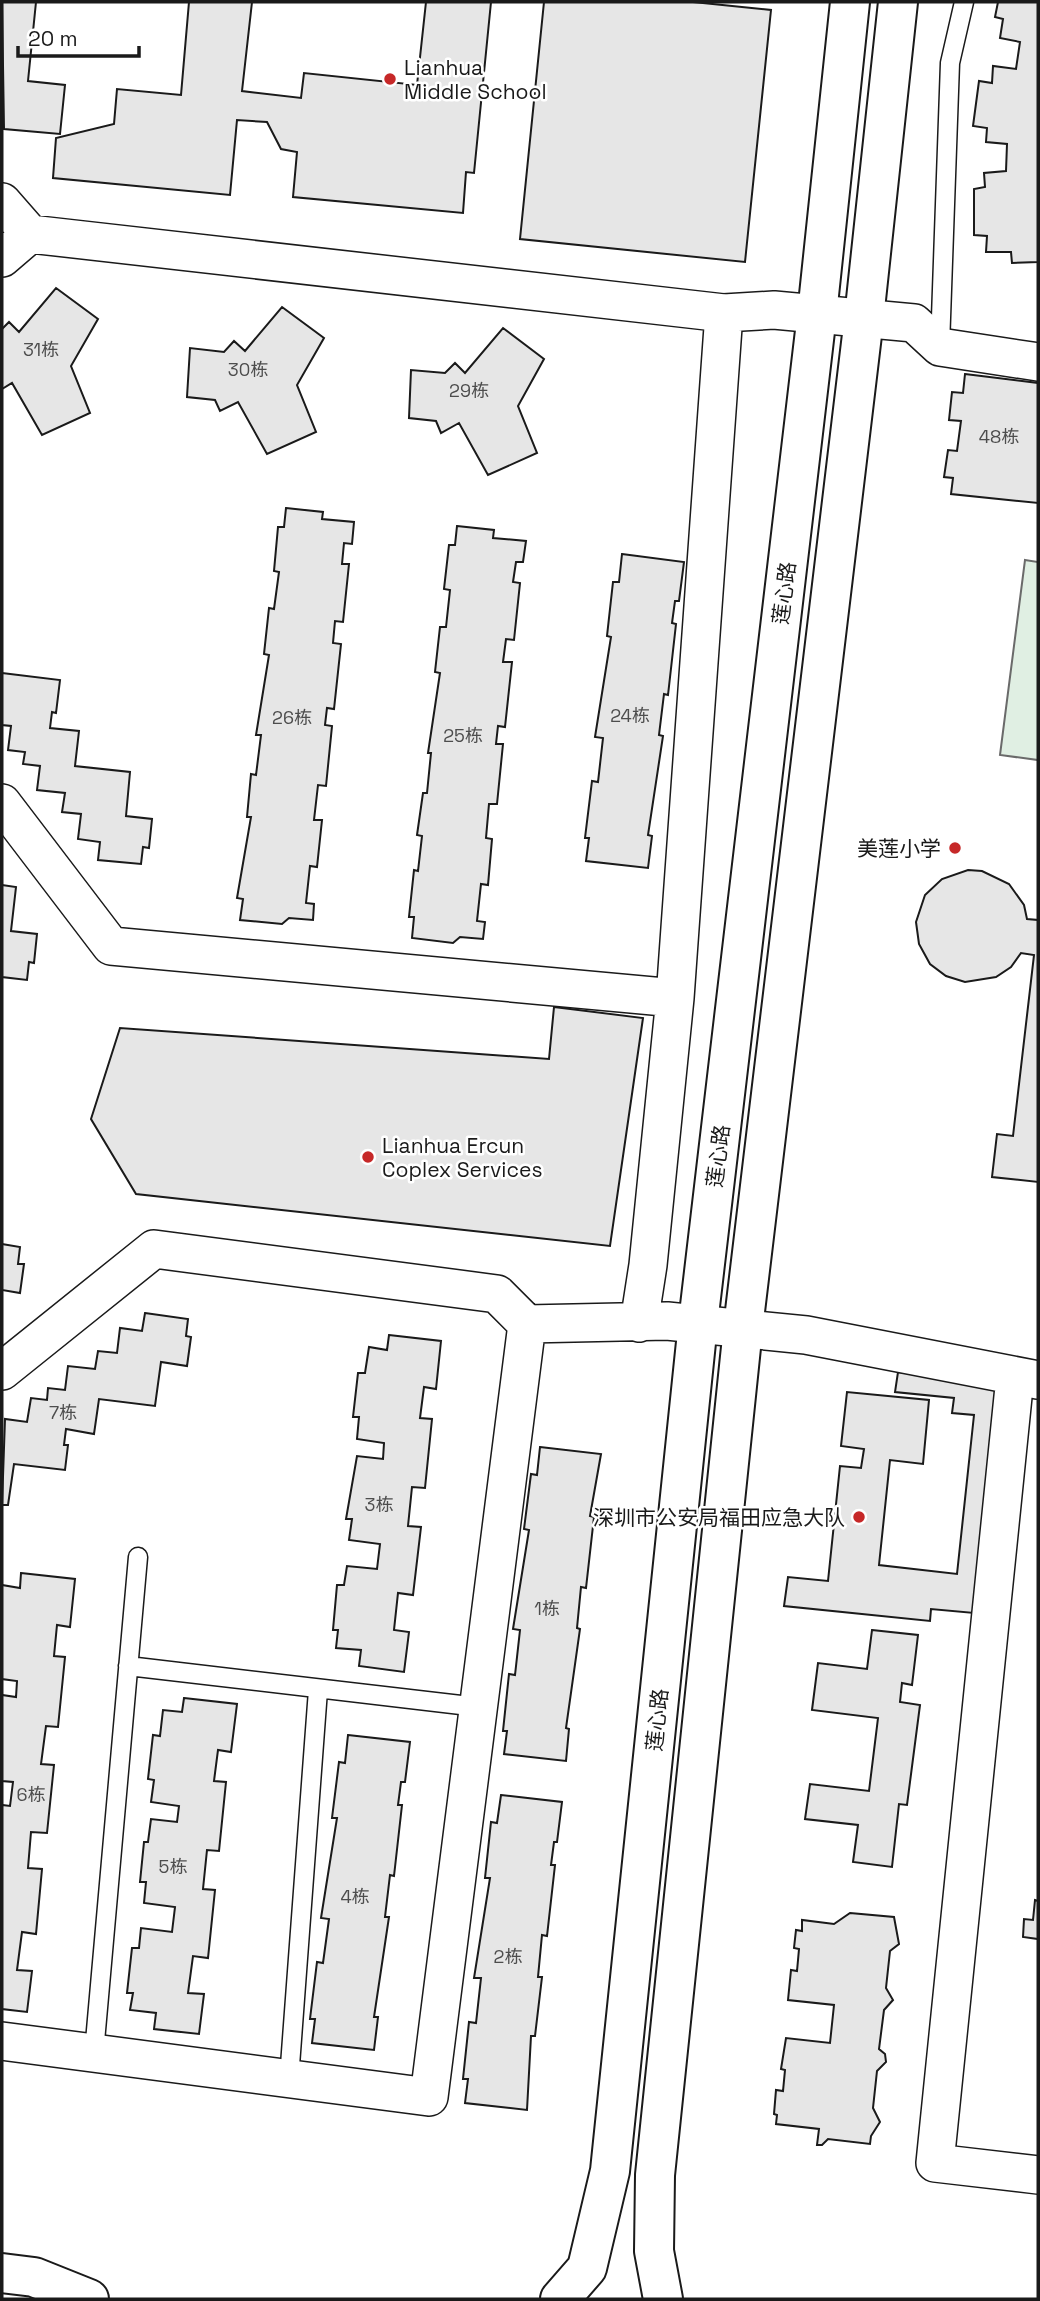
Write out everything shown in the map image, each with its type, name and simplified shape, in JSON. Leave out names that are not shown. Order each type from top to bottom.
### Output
[{"type":"main road","name":"莲心路","points":[[560,2299],[587,2268],[610,2171],[698,1323],[817,314],[850,2]]},
{"type":"main road","points":[[663,2299],[654,2251],[655,2175],[743,1328],[864,318],[898,2]]},
{"type":"main road","points":[[2,2273],[34,2277],[89,2299]]},
{"type":"street","points":[[2,202],[30,234],[724,313],[774,310],[914,323],[940,347],[1038,362]]},
{"type":"street","points":[[2,258],[30,234]]},
{"type":"street","points":[[639,1323],[648,1265],[675,998],[724,313]]},
{"type":"street","points":[[2,803],[111,946],[675,998]]},
{"type":"street","points":[[2,1371],[154,1249],[497,1294],[527,1324],[698,1323],[806,1335],[1027,1378],[935,2163],[1038,2175]]},
{"type":"street","points":[[2,2041],[429,2097],[527,1324]]},
{"type":"lane","points":[[940,347],[950,63],[964,2]]},
{"type":"lane","points":[[93,2053],[138,1557]]},
{"type":"lane","points":[[128,1666],[478,1707]]},
{"type":"lane","points":[[289,2079],[318,1690]]},
{"type":"green space","points":[[1025,560],[1038,562],[1038,760],[1000,755]]},
{"type":"building","points":[[2,2],[36,2],[28,81],[65,85],[60,134],[4,129]]},
{"type":"building","points":[[189,2],[252,2],[242,91],[301,98],[304,73],[417,85],[426,2],[491,2],[474,173],[466,172],[463,213],[293,197],[297,152],[281,149],[267,122],[237,120],[230,195],[53,178],[56,138],[114,124],[117,89],[181,95]]},
{"type":"building","points":[[544,2],[693,2],[771,10],[745,262],[520,239]]},
{"type":"building","points":[[998,2],[1038,2],[1038,262],[1012,263],[1011,252],[986,252],[987,236],[974,235],[974,189],[985,187],[984,173],[1006,171],[1007,144],[986,142],[987,128],[973,126],[979,81],[992,83],[993,66],[1016,69],[1020,42],[1000,38],[1003,19],[995,17]]},
{"type":"building","points":[[56,288],[98,319],[71,366],[90,413],[42,435],[12,383],[2,389],[2,329],[9,322],[19,332]]},
{"type":"building","points":[[282,307],[324,338],[297,385],[316,432],[267,454],[238,402],[220,411],[215,400],[187,397],[190,348],[224,352],[234,341],[245,351]]},
{"type":"building","points":[[503,328],[544,359],[518,406],[537,453],[488,475],[459,423],[441,433],[436,421],[409,418],[411,370],[445,373],[455,363],[465,373]]},
{"type":"building","points":[[965,374],[1038,383],[1038,503],[951,494],[953,478],[944,477],[948,450],[957,451],[961,421],[949,420],[952,392],[963,393]]},
{"type":"building","points":[[286,508],[323,512],[322,519],[354,522],[352,544],[344,543],[342,564],[349,564],[343,622],[335,621],[333,643],[341,644],[334,709],[327,708],[325,725],[332,726],[326,786],[318,785],[314,820],[322,820],[317,867],[310,866],[306,903],[314,904],[313,920],[289,918],[282,924],[240,920],[243,899],[237,898],[251,817],[247,817],[251,774],[256,775],[261,735],[256,735],[269,655],[264,654],[269,608],[274,609],[279,572],[274,571],[278,527],[284,527]]},
{"type":"building","points":[[457,526],[494,530],[493,538],[526,541],[523,562],[516,562],[513,582],[520,583],[514,640],[506,639],[503,662],[512,662],[505,727],[498,726],[496,744],[503,744],[497,804],[489,804],[486,838],[492,839],[488,885],[481,884],[477,921],[485,922],[483,939],[460,937],[453,943],[412,938],[414,917],[409,917],[414,870],[418,871],[422,836],[417,835],[423,793],[427,793],[431,753],[428,753],[440,673],[435,672],[440,627],[446,627],[450,590],[444,589],[449,545],[455,545]]},
{"type":"building","points":[[622,554],[684,562],[679,601],[675,601],[672,623],[676,624],[668,695],[664,694],[659,735],[663,736],[648,835],[652,836],[648,868],[586,861],[589,838],[585,838],[592,781],[598,782],[603,738],[595,737],[611,637],[607,636],[613,582],[619,582]]},
{"type":"building","points":[[2,673],[60,680],[56,713],[52,712],[50,728],[79,731],[75,766],[130,772],[126,816],[152,819],[149,848],[143,847],[141,864],[98,860],[100,842],[78,839],[81,814],[62,812],[65,793],[37,790],[40,766],[23,764],[25,752],[8,750],[11,726],[2,725]]},
{"type":"building","points":[[968,870],[982,871],[1009,884],[1024,905],[1027,919],[1038,920],[1038,1182],[992,1177],[997,1134],[1013,1136],[1034,955],[1021,953],[1011,967],[996,977],[965,982],[946,976],[930,964],[919,944],[916,922],[925,895],[942,879]]},
{"type":"building","points":[[2,885],[16,887],[11,931],[37,934],[34,963],[29,962],[27,980],[2,977]]},
{"type":"building","name":"Lianhua Ercun Coplex Services","points":[[554,1007],[643,1018],[610,1246],[136,1194],[91,1119],[120,1028],[549,1059]]},
{"type":"building","points":[[2,1244],[20,1247],[18,1264],[24,1264],[20,1293],[2,1290]]},
{"type":"building","points":[[145,1313],[188,1319],[186,1336],[191,1337],[187,1366],[161,1362],[155,1406],[99,1399],[94,1434],[66,1429],[64,1445],[68,1445],[65,1470],[14,1464],[8,1505],[2,1505],[5,1419],[27,1422],[31,1398],[47,1400],[48,1388],[65,1390],[68,1366],[95,1369],[98,1351],[117,1353],[120,1328],[142,1331]]},
{"type":"building","points":[[389,1335],[441,1341],[436,1389],[424,1387],[420,1418],[432,1419],[425,1488],[412,1487],[408,1526],[421,1527],[413,1595],[398,1593],[394,1630],[409,1632],[404,1672],[359,1666],[361,1650],[336,1648],[338,1630],[333,1630],[337,1585],[344,1585],[347,1566],[377,1569],[380,1544],[349,1540],[352,1519],[346,1519],[357,1456],[383,1459],[384,1443],[357,1439],[359,1417],[353,1417],[358,1373],[365,1373],[369,1347],[387,1350]]},
{"type":"building","name":"深圳市公安局福田应急大队","points":[[898,1372],[999,1383],[974,1613],[931,1609],[930,1621],[784,1606],[788,1577],[828,1581],[840,1466],[861,1468],[864,1449],[841,1446],[847,1392],[929,1400],[923,1464],[890,1460],[879,1565],[957,1574],[974,1415],[952,1413],[954,1398],[895,1392]]},
{"type":"building","points":[[540,1447],[601,1454],[590,1516],[594,1517],[586,1588],[581,1587],[577,1628],[580,1629],[566,1728],[569,1729],[566,1761],[504,1754],[507,1731],[503,1731],[509,1674],[515,1675],[520,1630],[513,1629],[529,1530],[524,1529],[531,1474],[537,1475]]},
{"type":"building","points":[[21,1573],[75,1579],[70,1627],[57,1625],[54,1656],[65,1657],[58,1727],[46,1726],[41,1764],[54,1765],[47,1833],[31,1832],[28,1868],[42,1869],[36,1934],[22,1932],[17,1970],[32,1971],[27,2012],[2,2009],[2,1805],[10,1806],[13,1782],[2,1781],[2,1695],[16,1697],[17,1681],[2,1679],[2,1585],[20,1588]]},
{"type":"building","points":[[872,1630],[918,1635],[912,1685],[902,1683],[900,1702],[920,1705],[907,1805],[899,1804],[892,1867],[853,1862],[858,1825],[805,1819],[810,1784],[869,1791],[878,1718],[812,1710],[818,1663],[867,1669]]},
{"type":"building","points":[[184,1698],[237,1704],[231,1752],[218,1750],[214,1781],[226,1782],[219,1851],[207,1850],[203,1889],[215,1890],[208,1958],[193,1956],[188,1993],[204,1994],[199,2034],[154,2029],[156,2013],[130,2010],[133,1993],[127,1993],[132,1948],[139,1948],[141,1928],[172,1932],[175,1907],[144,1903],[146,1882],[140,1882],[144,1842],[148,1842],[151,1819],[177,1822],[179,1806],[151,1802],[154,1780],[148,1779],[153,1735],[160,1736],[163,1710],[182,1712]]},
{"type":"building","points":[[348,1735],[410,1742],[405,1782],[401,1782],[398,1805],[402,1805],[394,1876],[390,1875],[385,1917],[389,1917],[374,2017],[378,2017],[374,2050],[312,2043],[315,2019],[310,2019],[317,1962],[323,1963],[329,1919],[321,1918],[337,1818],[332,1818],[339,1762],[345,1763]]},
{"type":"building","points":[[501,1795],[562,1802],[551,1865],[555,1865],[547,1936],[542,1935],[538,1977],[542,1977],[535,2036],[531,2036],[527,2110],[465,2103],[468,2079],[463,2079],[469,2022],[476,2023],[481,1978],[474,1978],[490,1878],[485,1878],[491,1822],[497,1823]]},
{"type":"building","points":[[1035,1900],[1038,1901],[1038,1939],[1023,1937],[1024,1919],[1033,1920]]},
{"type":"building","points":[[850,1913],[894,1917],[899,1944],[890,1951],[886,1988],[893,2000],[884,2010],[879,2049],[885,2054],[886,2062],[877,2071],[873,2108],[880,2122],[871,2136],[870,2144],[828,2139],[822,2145],[817,2145],[819,2129],[776,2124],[777,2115],[774,2114],[776,2090],[783,2091],[785,2070],[781,2069],[786,2038],[830,2043],[834,2005],[788,2000],[791,1970],[797,1971],[799,1949],[794,1948],[796,1930],[802,1931],[802,1920],[834,1924]]},
{"type":"place","name":"Lianhua Middle School","points":[[390,79]]},
{"type":"place","name":"美莲小学","points":[[955,848]]},
{"type":"place","name":"Lianhua Ercun Coplex Services","points":[[368,1157]]},
{"type":"place","name":"深圳市公安局福田应急大队","points":[[859,1517]]}]
